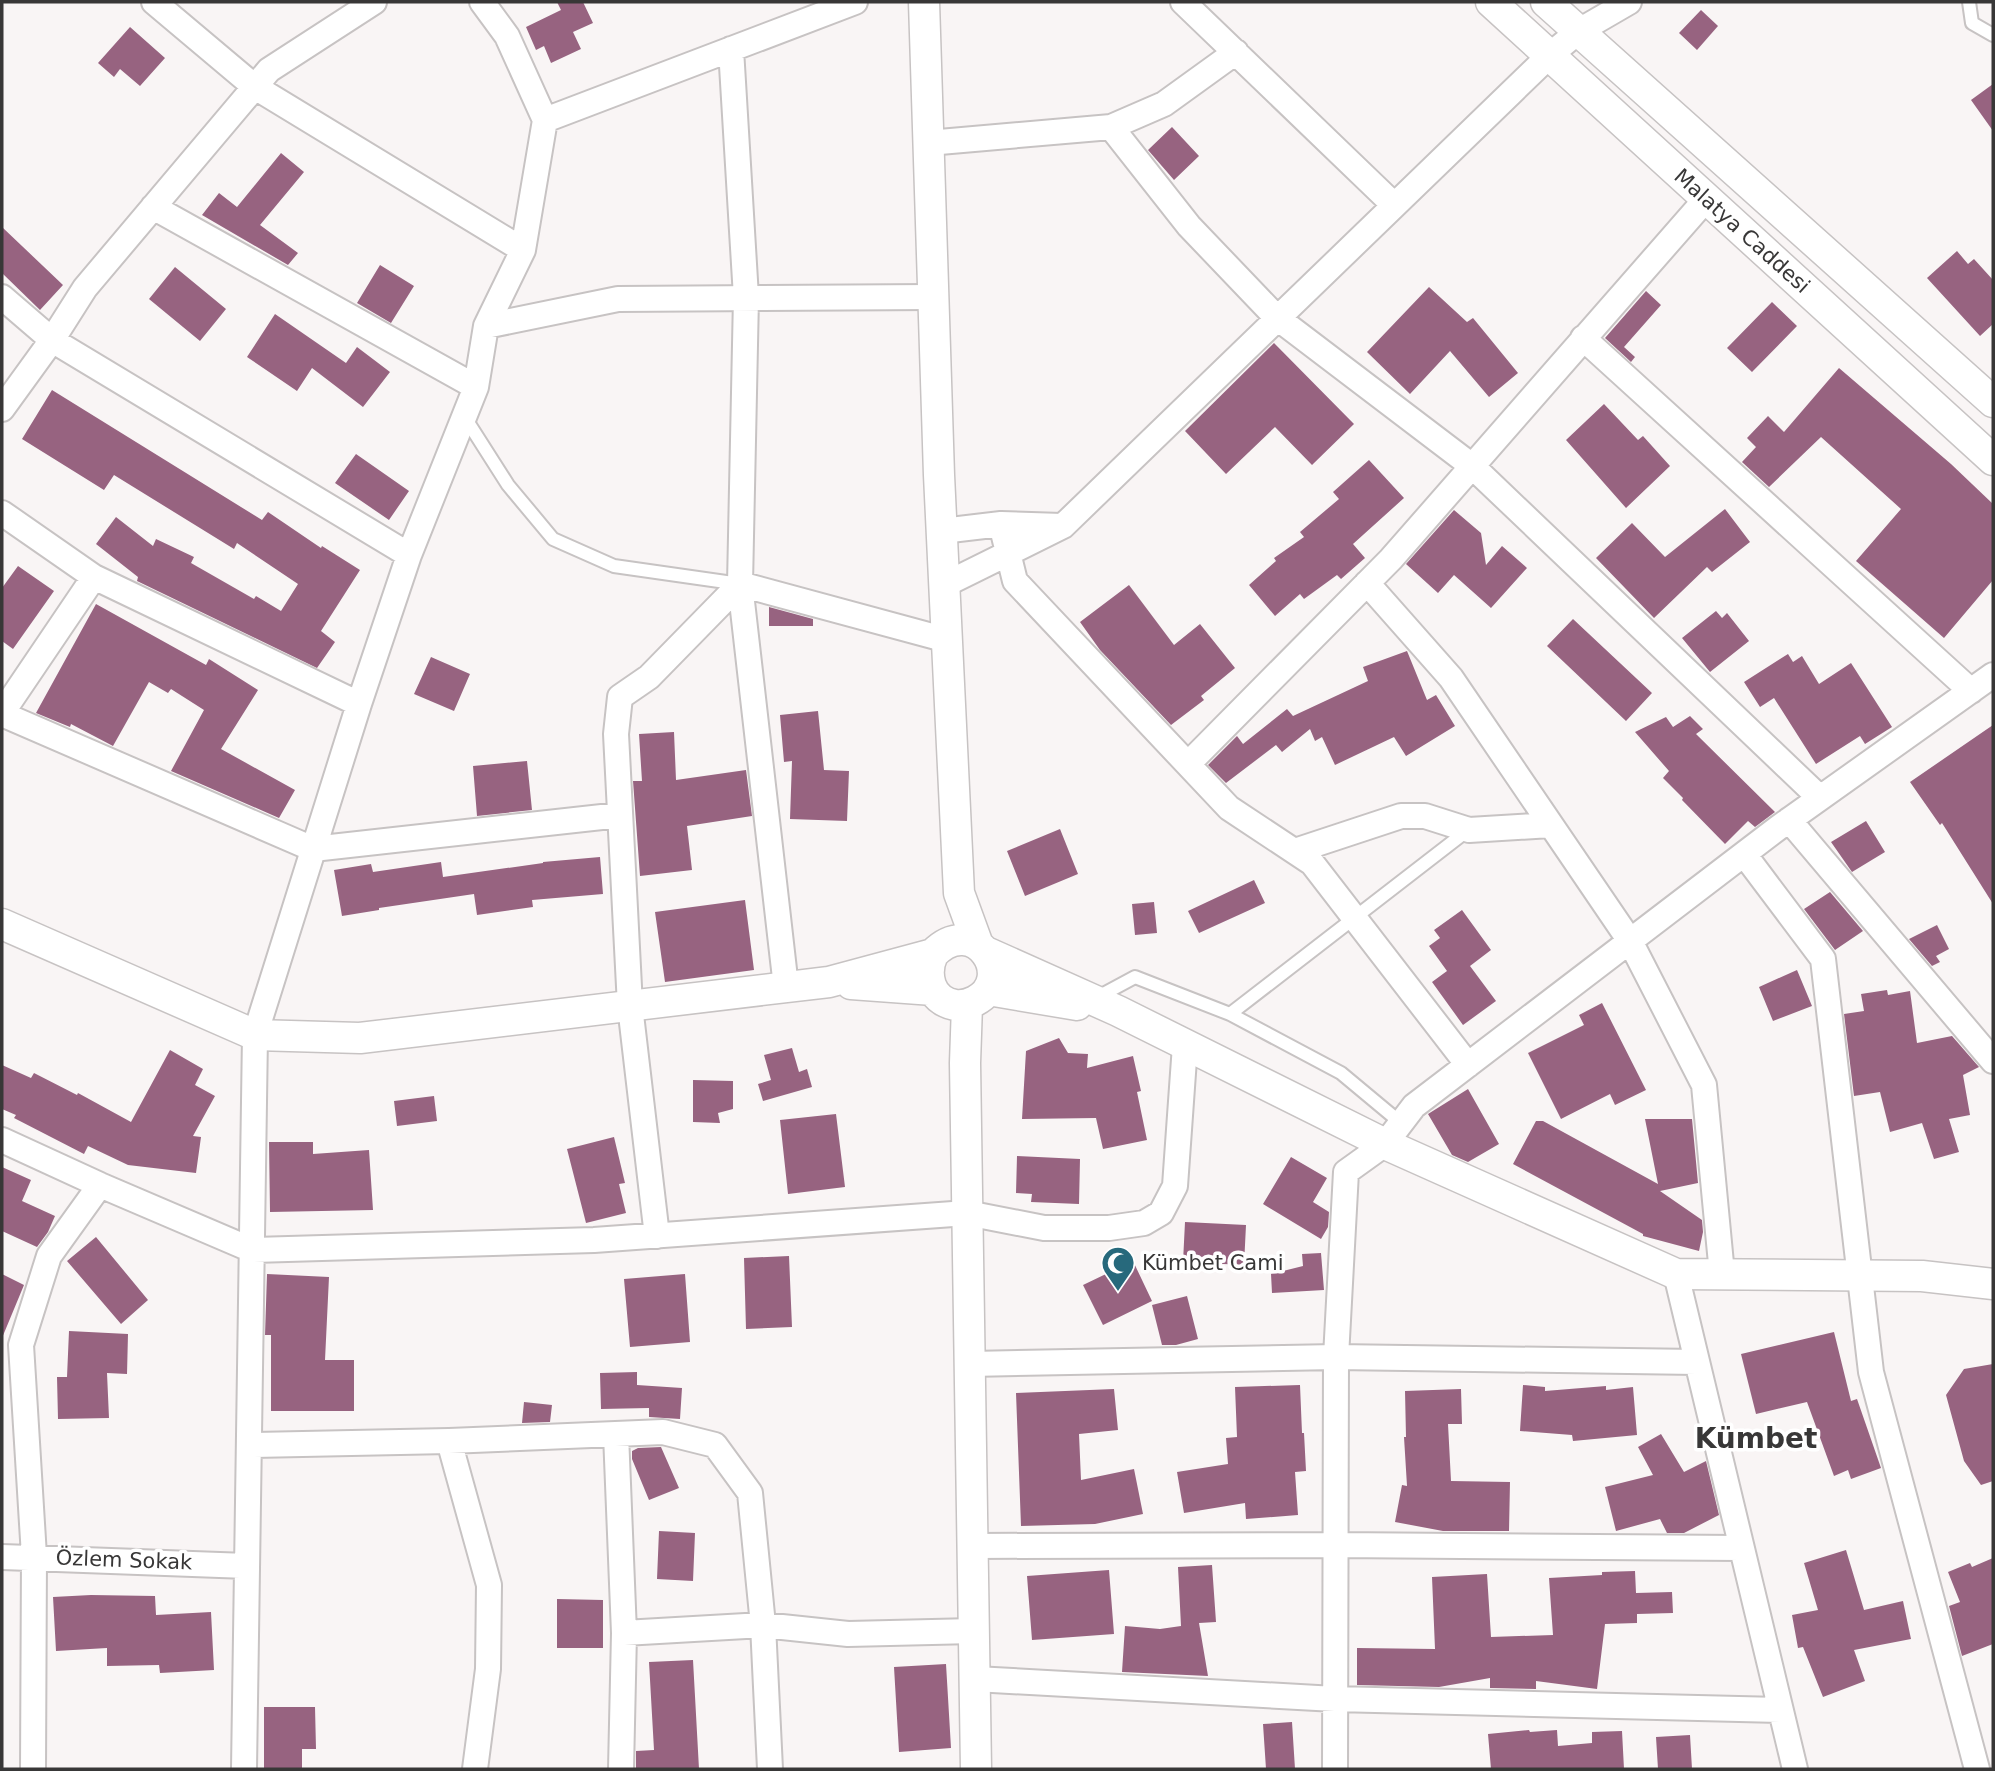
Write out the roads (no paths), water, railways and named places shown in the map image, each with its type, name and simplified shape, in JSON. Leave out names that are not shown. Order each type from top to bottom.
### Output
[{"type":"street","points":[[154,2],[255,87],[523,250]]},
{"type":"street","points":[[2,409],[52,340],[85,288],[269,70],[373,2]]},
{"type":"street","points":[[244,1769],[255,1035],[409,555],[476,387],[486,326],[523,250],[545,120],[507,36],[482,2]]},
{"type":"street","points":[[545,120],[855,2]]},
{"type":"street","points":[[924,2],[944,585],[959,893],[982,948],[992,964],[993,978],[957,996]]},
{"type":"street","points":[[1183,2],[1394,205]]},
{"type":"street","name":"Malatya Caddesi","points":[[1491,2],[1993,460]]},
{"type":"street","points":[[1546,2],[1993,402]]},
{"type":"street","points":[[944,585],[1063,526],[1276,317],[1550,55],[1579,31],[1629,2]]},
{"type":"street","points":[[732,49],[746,297],[740,584],[786,987]]},
{"type":"street","points":[[929,143],[1111,127],[1164,104],[1236,52]]},
{"type":"street","points":[[1111,127],[1189,226],[1276,317],[1472,466],[1820,798]]},
{"type":"street","points":[[1189,763],[1367,583],[1707,198]]},
{"type":"street","points":[[153,207],[476,387]]},
{"type":"street","points":[[2,297],[52,340],[409,555]]},
{"type":"street","points":[[486,326],[618,299],[933,297]]},
{"type":"street","points":[[1583,338],[1971,691]]},
{"type":"street","points":[[2,513],[94,577],[359,704]]},
{"type":"street","points":[[942,531],[1001,524],[1063,526]]},
{"type":"street","points":[[1001,524],[1016,581],[1229,808],[1312,863],[1468,1065]]},
{"type":"street","points":[[94,577],[2,714],[313,849],[620,815]]},
{"type":"street","points":[[1367,583],[1451,678],[1630,941],[1704,1085],[1721,1274]]},
{"type":"street","points":[[740,584],[947,640]]},
{"type":"street","points":[[657,1236],[630,1006],[616,734],[620,697],[649,677],[740,584]]},
{"type":"street","points":[[1335,1769],[1336,1357],[1346,1172],[1393,1133],[1414,1107],[1468,1065],[1789,820],[1993,676]]},
{"type":"street","points":[[1295,851],[1401,816],[1425,816],[1468,830],[1551,825]]},
{"type":"street","points":[[1789,820],[1993,1060]]},
{"type":"street","points":[[1744,854],[1823,959],[1871,1372],[1977,1769]]},
{"type":"street","points":[[957,996],[928,979],[928,966],[959,893]]},
{"type":"street","points":[[2,924],[255,1035],[360,1038],[829,982],[937,949],[954,940],[967,940],[1185,1045],[1393,1133],[1676,1274],[1922,1276],[1993,1284]]},
{"type":"street","points":[[829,982],[957,996],[1106,1006]]},
{"type":"street","points":[[957,996],[965,1063],[976,1769]]},
{"type":"street","points":[[2,1140],[252,1250],[581,1241],[968,1213],[1044,1228],[1109,1228],[1144,1223],[1161,1213],[1175,1186],[1185,1045]]},
{"type":"street","points":[[33,1769],[34,1556],[11,1341],[49,1256],[100,1185]]},
{"type":"street","points":[[1676,1274],[1795,1769]]},
{"type":"street","points":[[970,1364],[1336,1357],[1697,1362]]},
{"type":"street","points":[[249,1445],[449,1441],[663,1432],[715,1445],[750,1493],[763,1625],[770,1769]]},
{"type":"street","points":[[616,1434],[624,1633],[621,1769]]},
{"type":"street","points":[[449,1441],[489,1586],[488,1669],[475,1769]]},
{"type":"street","points":[[972,1546],[1741,1548]]},
{"type":"street","name":"Özlem Sokak","points":[[2,1557],[34,1556],[247,1566]]},
{"type":"street","points":[[624,1633],[763,1625],[848,1633],[974,1631]]},
{"type":"street","points":[[975,1679],[1335,1699],[1780,1710]]},
{"type":"lane","points":[[1969,2],[1972,23],[1993,35]]},
{"type":"lane","points":[[464,416],[508,485],[552,539],[614,566],[740,584]]},
{"type":"lane","points":[[1230,1014],[1468,830]]},
{"type":"lane","points":[[1106,1006],[1135,977],[1230,1014],[1341,1073],[1393,1133]]},
{"type":"place","name":"Kümbet Cami","points":[[1118,1293]]},
{"type":"district","name":"Kümbet","points":[[1756,1438]]}]
